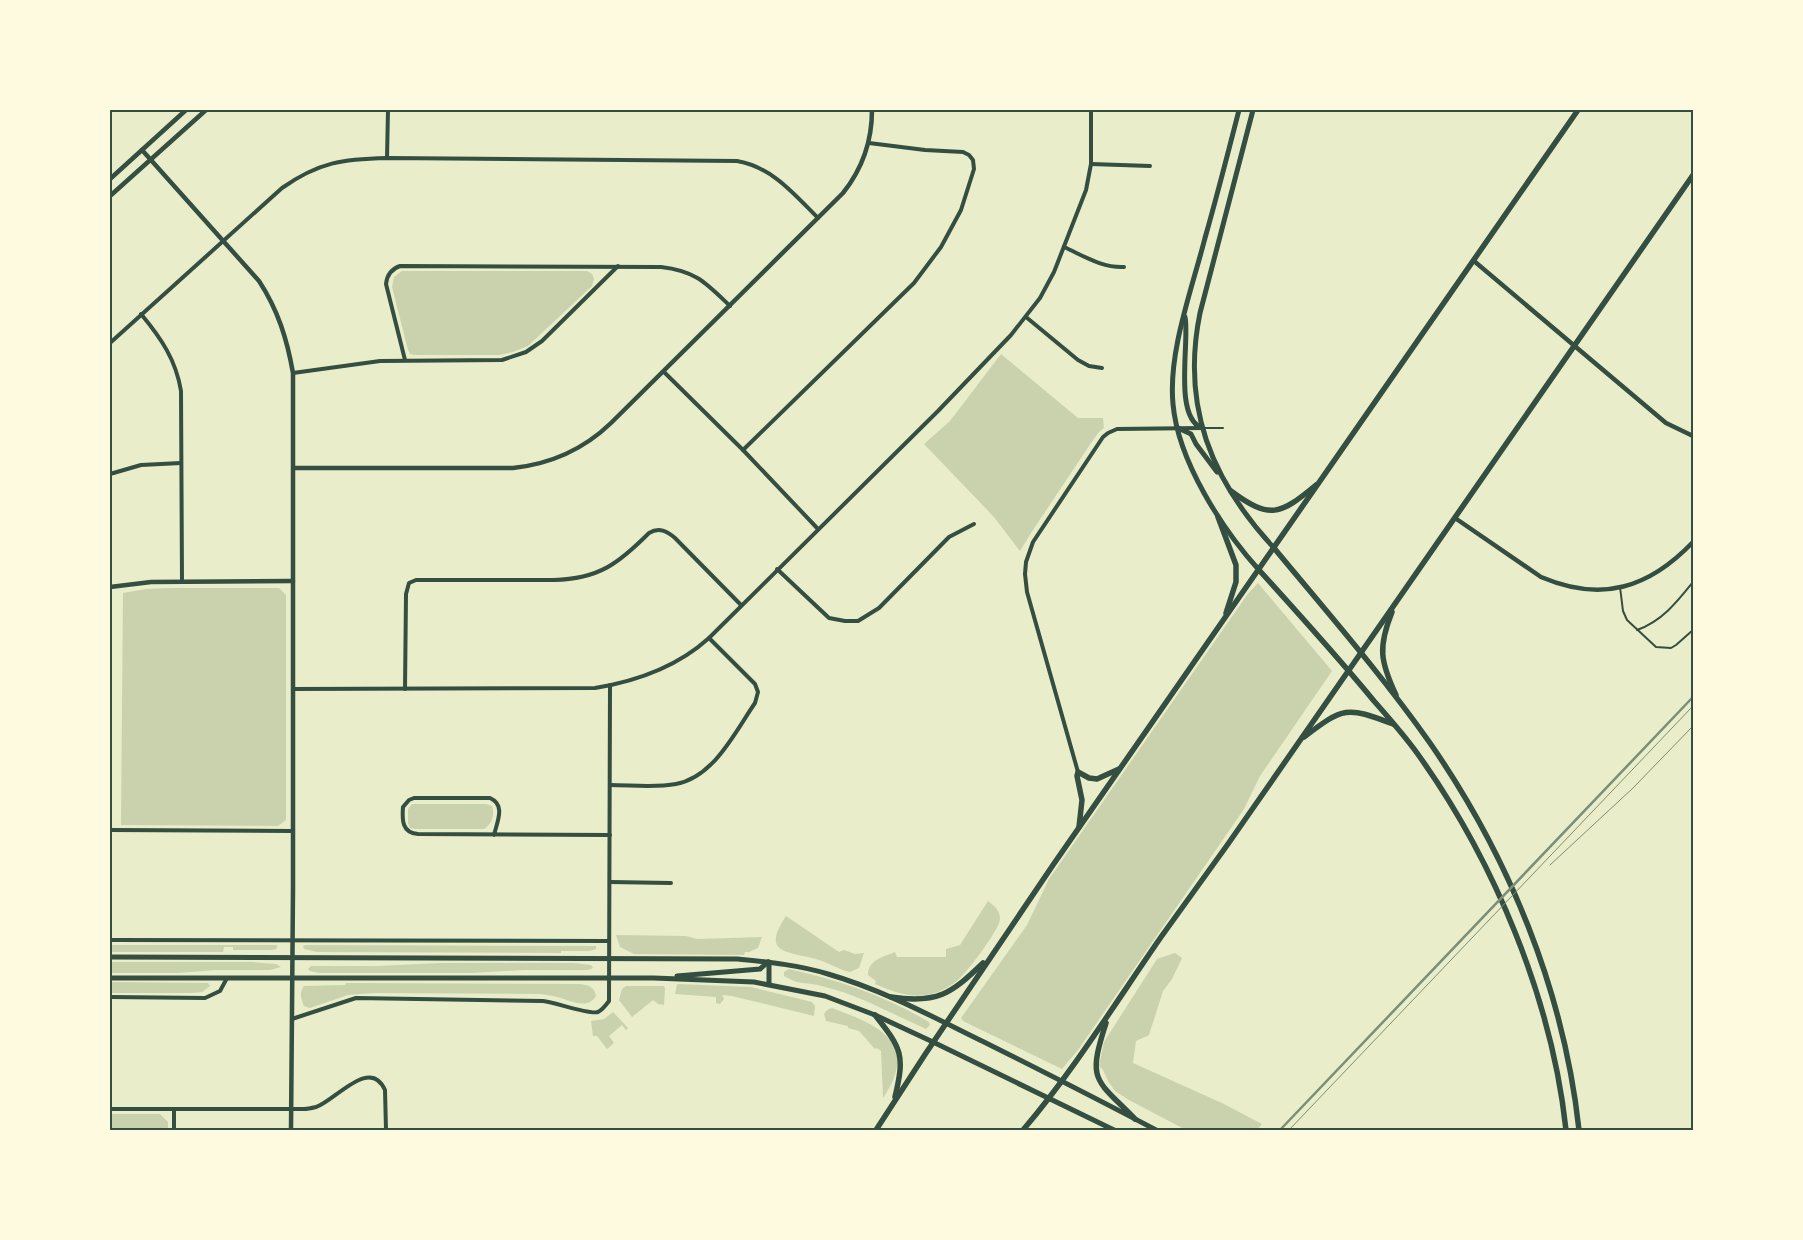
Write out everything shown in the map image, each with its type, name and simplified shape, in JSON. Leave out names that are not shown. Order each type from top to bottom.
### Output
[{"type":"main road","points":[[1239,110],[1184,314],[1172,387],[1173,406],[1178,428],[1196,478],[1218,517],[1259,570],[1349,670],[1417,753],[1477,848],[1504,905],[1520,945],[1546,1025],[1560,1090],[1566,1130]]},
{"type":"main road","points":[[1253,110],[1195,339],[1194,385],[1202,428],[1212,455],[1229,489],[1255,508],[1273,510],[1291,504],[1321,481]]},
{"type":"main road","points":[[876,1130],[933,1042],[1078,829],[1578,110]]},
{"type":"main road","points":[[1023,1130],[1108,1017],[1693,176]]},
{"type":"main road","points":[[1184,314],[1187,325],[1184,364],[1185,387],[1191,418],[1196,426],[1202,428]]},
{"type":"main road","points":[[1178,428],[1191,434],[1196,444],[1274,548],[1400,704],[1449,772],[1487,838],[1503,868],[1531,932],[1547,980],[1559,1021],[1579,1130]]},
{"type":"main road","points":[[1218,517],[1236,565],[1236,582],[1224,620]]},
{"type":"main road","points":[[1397,601],[1384,630],[1382,653],[1388,677],[1400,704]]},
{"type":"main road","points":[[1300,740],[1333,716],[1348,711],[1366,714],[1395,725]]},
{"type":"main road","points":[[1078,829],[1082,800],[1077,776],[1078,772],[1089,778],[1096,779],[1121,768]]},
{"type":"main road","points":[[891,997],[913,1000],[924,999],[951,991],[966,980],[992,955]]},
{"type":"main road","points":[[110,957],[738,959],[769,962],[827,973],[858,983],[891,997],[1062,1080],[1156,1130]]},
{"type":"main road","points":[[654,978],[760,969],[769,962]]},
{"type":"main road","points":[[769,962],[769,984]]},
{"type":"main road","points":[[110,978],[654,978],[729,980],[769,984],[824,996],[876,1016],[1114,1130]]},
{"type":"main road","points":[[876,1016],[899,1049],[901,1073],[894,1101]]},
{"type":"main road","points":[[1108,1017],[1097,1051],[1096,1072],[1100,1084],[1135,1119]]},
{"type":"street","points":[[110,179],[186,110]]},
{"type":"street","points":[[110,196],[206,110]]},
{"type":"street","points":[[387,158],[388,110]]},
{"type":"street","points":[[294,468],[502,468],[532,465],[560,457],[595,437],[664,372],[848,187],[861,166],[869,142],[872,110]]},
{"type":"street","points":[[293,688],[570,689],[610,686],[642,678],[667,667],[695,649],[709,638],[938,411],[1026,318],[1047,287],[1083,199],[1091,164],[1091,110]]},
{"type":"street","points":[[742,450],[914,283],[941,247],[961,210],[971,184],[974,169],[973,160],[969,155],[963,152],[925,150],[869,142]]},
{"type":"street","points":[[142,150],[259,281],[276,310],[286,336],[293,373],[291,1130]]},
{"type":"street","points":[[110,343],[282,188],[311,170],[343,160],[387,158],[737,161],[761,168],[776,177],[818,218]]},
{"type":"street","points":[[1091,164],[1150,166]]},
{"type":"street","points":[[1064,247],[1104,265],[1124,267]]},
{"type":"street","points":[[1474,261],[1666,424],[1693,436]]},
{"type":"street","points":[[405,360],[387,290],[389,274],[394,269],[404,266],[661,267],[689,273],[709,286],[730,306]]},
{"type":"street","points":[[293,373],[371,362],[494,360],[509,358],[526,352],[542,341],[618,266]]},
{"type":"street","points":[[141,314],[165,345],[177,371],[181,391],[182,582]]},
{"type":"street","points":[[1026,318],[1082,363],[1102,368]]},
{"type":"street","points":[[664,372],[818,529]]},
{"type":"street","points":[[1078,772],[1028,592],[1025,574],[1027,555],[1037,535],[1103,437],[1112,430],[1121,428],[1202,428]]},
{"type":"street","points":[[110,474],[141,465],[182,463]]},
{"type":"street","points":[[1455,518],[1541,577],[1557,584],[1595,591],[1620,587],[1653,576],[1678,557],[1693,542]]},
{"type":"street","points":[[777,569],[829,618],[853,621],[864,618],[879,608],[949,537],[974,524]]},
{"type":"street","points":[[405,689],[406,594],[409,583],[419,579],[554,580],[576,578],[612,566],[649,533],[662,530],[675,538],[741,605]]},
{"type":"street","points":[[110,587],[151,582],[293,581]]},
{"type":"street","points":[[610,785],[672,785],[685,782],[699,775],[717,757],[755,703],[758,692],[755,684],[709,638]]},
{"type":"street","points":[[292,1019],[356,998],[543,1001],[561,1004],[590,1013],[599,1012],[610,1001],[610,686]]},
{"type":"street","points":[[494,835],[500,810],[497,803],[490,798],[414,798],[408,800],[403,807],[404,826],[413,834],[494,835],[610,835]]},
{"type":"street","points":[[110,830],[293,830]]},
{"type":"street","points":[[610,882],[670,882]]},
{"type":"street","points":[[110,940],[609,941]]},
{"type":"street","points":[[110,997],[206,998],[220,991],[227,978]]},
{"type":"street","points":[[110,1109],[291,1109],[317,1107],[360,1079],[369,1077],[383,1084],[386,1096],[386,1130]]},
{"type":"street","points":[[174,1109],[174,1130]]},
{"type":"lane","points":[[1202,428],[1223,428]]},
{"type":"lane","points":[[1637,630],[1654,623],[1693,582]]},
{"type":"lane","points":[[1620,587],[1623,611],[1627,620],[1656,647],[1665,648],[1676,645],[1693,630]]},
{"type":"green space","points":[[402,271],[587,271],[592,274],[594,279],[592,286],[528,346],[499,355],[414,355],[410,354],[408,350],[392,287],[394,277]]},
{"type":"green space","points":[[1001,354],[1078,418],[1103,418],[1104,428],[1091,443],[1020,551],[994,517],[924,444],[950,421]]},
{"type":"green space","points":[[1258,583],[1332,671],[1260,776],[1244,809],[1078,1050],[1062,1069],[963,1021],[961,1018],[1027,925],[1049,879],[1247,595]]},
{"type":"green space","points":[[279,588],[286,595],[286,820],[278,826],[121,825],[123,593],[146,589]]},
{"type":"green space","points":[[412,804],[486,804],[492,806],[493,816],[489,825],[484,829],[415,829],[410,828],[408,823],[408,809]]},
{"type":"green space","points":[[988,901],[999,913],[999,924],[969,968],[950,986],[932,994],[917,996],[896,992],[875,984],[876,981],[868,975],[873,962],[895,952],[897,957],[946,957],[946,949],[960,945]]},
{"type":"green space","points":[[786,916],[839,952],[844,950],[855,954],[864,953],[859,968],[850,972],[845,971],[820,960],[780,949],[776,938]]},
{"type":"green space","points":[[616,935],[686,936],[697,939],[762,937],[758,948],[745,952],[744,955],[634,954],[620,947]]},
{"type":"green space","points":[[110,945],[278,946],[272,950],[233,950],[233,947],[224,947],[223,952],[110,952]]},
{"type":"green space","points":[[303,946],[596,946],[596,949],[590,951],[561,951],[561,953],[317,952],[304,949]]},
{"type":"green space","points":[[1175,953],[1182,958],[1172,979],[1163,991],[1149,1035],[1136,1041],[1133,1063],[1224,1104],[1262,1124],[1257,1130],[1186,1130],[1115,1091],[1099,1066],[1104,1042],[1157,959]]},
{"type":"green space","points":[[110,962],[252,962],[276,964],[281,967],[270,970],[110,973]]},
{"type":"green space","points":[[440,963],[574,963],[591,965],[593,968],[588,970],[524,970],[471,973],[319,973],[308,969],[311,966],[377,966]]},
{"type":"green space","points":[[789,969],[826,978],[879,997],[929,1022],[930,1025],[926,1029],[843,992],[818,985],[796,982],[784,976],[784,972]]},
{"type":"green space","points":[[110,982],[208,983],[210,986],[202,992],[192,993],[110,993]]},
{"type":"green space","points":[[346,983],[580,984],[591,987],[596,996],[592,1001],[582,1004],[541,994],[374,993],[348,995],[310,1008],[304,1006],[301,991],[304,986],[345,985]]},
{"type":"green space","points":[[677,984],[751,987],[812,1002],[815,1006],[814,1016],[732,996],[722,995],[724,999],[720,1004],[716,1003],[716,997],[675,994]]},
{"type":"green space","points":[[626,986],[664,986],[664,1005],[658,1004],[653,1000],[632,1017],[619,1000],[622,989]]},
{"type":"green space","points":[[832,1008],[879,1029],[896,1050],[897,1063],[893,1079],[883,1098],[881,1051],[877,1048],[875,1049],[859,1031],[848,1028],[848,1026],[826,1021],[824,1014]]},
{"type":"green space","points":[[613,1012],[628,1028],[626,1030],[622,1025],[609,1036],[614,1043],[607,1049],[597,1036],[593,1036],[591,1021],[604,1019]]},
{"type":"green space","points":[[110,1114],[160,1114],[168,1122],[168,1130],[110,1130]]},
{"type":"tram line","points":[[1289,1130],[1693,706]]},
{"type":"tram line","points":[[1550,865],[1633,788],[1693,726]]},
{"type":"railway","points":[[1280,1130],[1693,697]]}]
